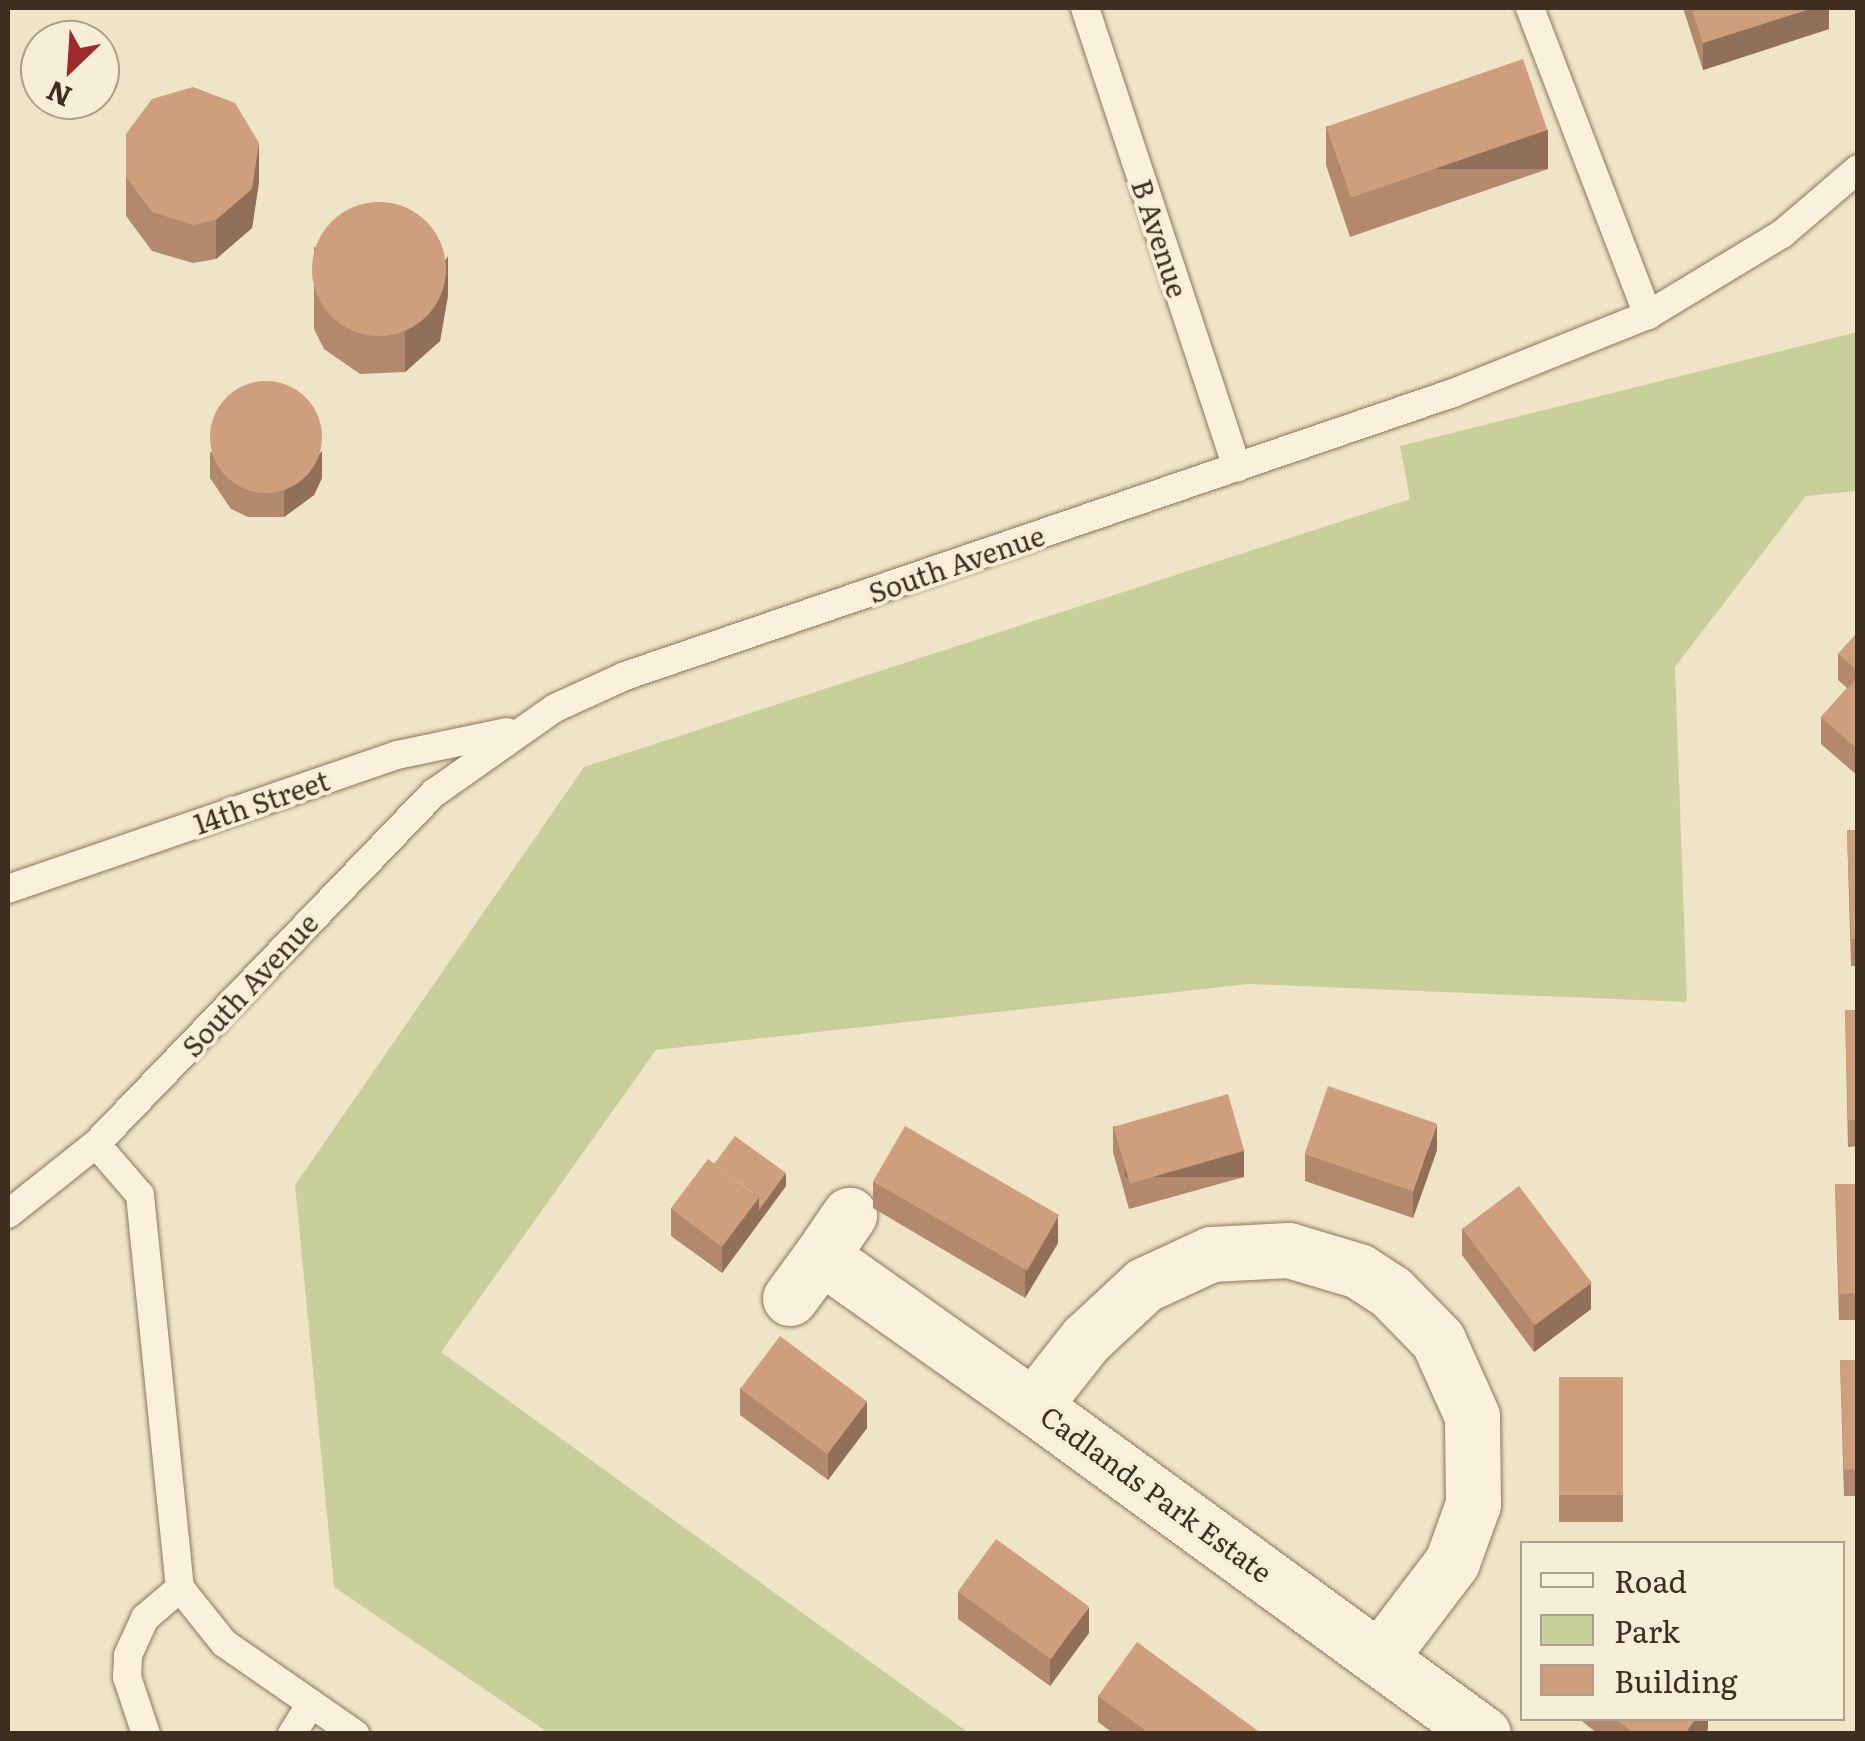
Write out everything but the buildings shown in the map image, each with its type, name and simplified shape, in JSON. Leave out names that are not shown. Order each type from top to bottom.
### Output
[{"type":"street","name":"Cadlands Park Estate","points":[[1380,1656],[1452,1562],[1473,1504],[1476,1460],[1459,1378],[1438,1340],[1391,1292],[1358,1271],[1288,1250],[1211,1254],[1171,1269],[1116,1306],[1033,1406],[1483,1734]]},
{"type":"street","points":[[820,1256],[1033,1406]]},
{"type":"lane","name":"B Avenue","points":[[1084,8],[1237,468]]},
{"type":"lane","points":[[1530,8],[1648,314]]},
{"type":"lane","name":"South Avenue","points":[[8,1214],[96,1144],[434,793],[519,730],[626,676],[1453,393],[1648,314],[1782,234],[1858,168]]},
{"type":"lane","name":"14th Street","points":[[8,889],[397,754],[519,730]]},
{"type":"lane","points":[[96,1144],[140,1196],[180,1588],[207,1628],[355,1734]]},
{"type":"lane","points":[[146,1734],[128,1677],[128,1654],[146,1618],[180,1588]]},
{"type":"lane","points":[[292,1734],[311,1703]]},
{"type":"green space","points":[[1857,332],[1857,491],[1806,496],[1675,667],[1687,1002],[1249,984],[656,1050],[441,1352],[969,1733],[549,1733],[334,1587],[295,1185],[584,767],[1410,499],[1400,446]]}]
